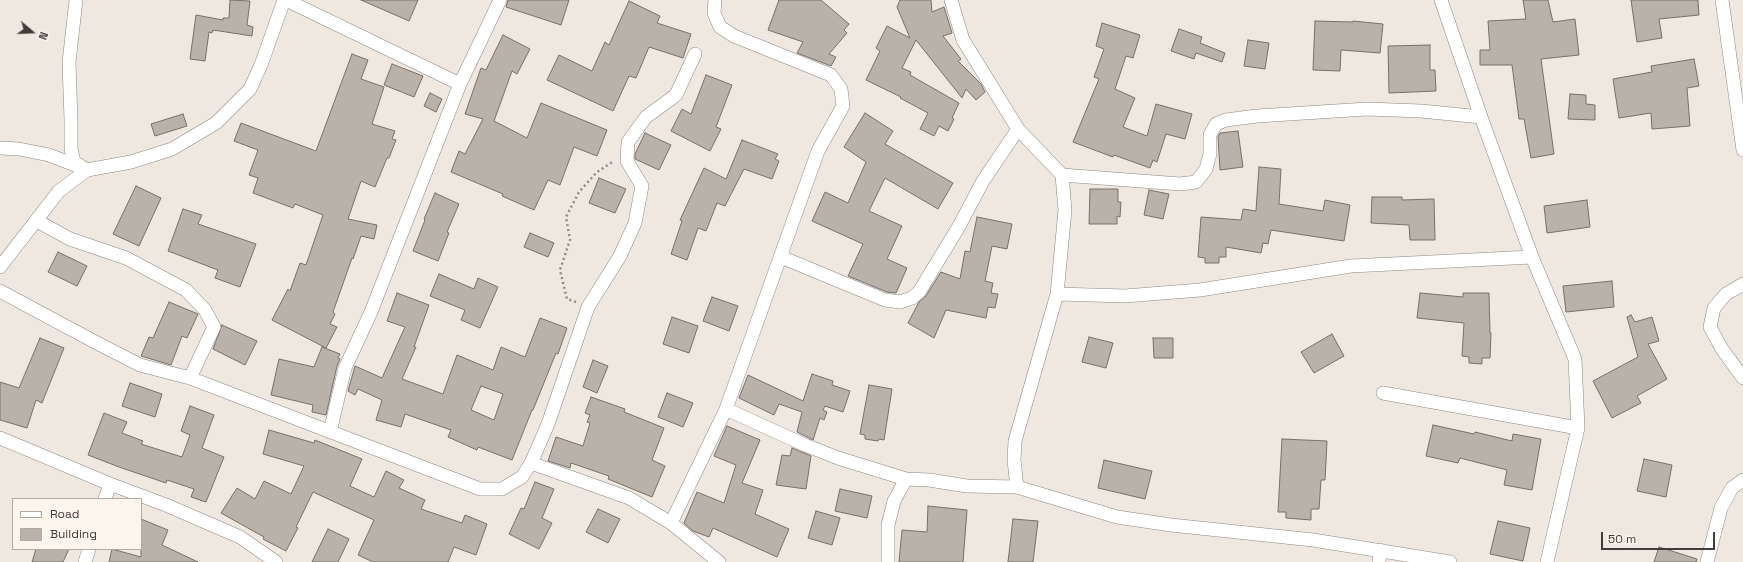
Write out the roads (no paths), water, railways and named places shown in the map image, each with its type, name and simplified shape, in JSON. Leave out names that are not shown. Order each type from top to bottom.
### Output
[{"type":"street","points":[[76,0],[69,62],[71,149],[74,162],[88,170]]},
{"type":"street","points":[[0,267],[59,191],[88,170],[131,162],[172,148],[216,123],[250,89],[261,65],[285,0],[460,84]]},
{"type":"street","points":[[330,432],[345,368],[371,312],[460,84],[500,0]]},
{"type":"street","points":[[671,523],[726,409],[818,151],[843,106],[841,89],[831,75],[734,36],[720,27],[714,13],[716,0]]},
{"type":"street","points":[[951,0],[963,40],[1018,129],[1062,175],[1065,210],[1057,294],[1015,441],[1014,460],[1017,487]]},
{"type":"street","points":[[1441,0],[1481,117],[1532,257],[1575,359],[1578,428],[1548,562]]},
{"type":"street","points":[[1722,0],[1743,150]]},
{"type":"street","points":[[0,291],[140,365],[190,378],[480,489],[502,489],[522,477],[531,463],[548,424],[588,307],[620,256],[635,223],[642,186],[627,161],[628,142],[646,117],[676,95],[694,54]]},
{"type":"street","points":[[1062,175],[1180,184],[1196,182],[1206,170],[1210,154],[1210,135],[1216,124],[1234,119],[1257,116],[1366,109],[1421,111],[1481,117]]},
{"type":"street","points":[[781,257],[885,300],[900,302],[912,298],[919,292],[958,228],[984,181],[1018,129]]},
{"type":"street","points":[[0,148],[18,149],[49,155],[88,170]]},
{"type":"street","points":[[37,221],[70,239],[126,258],[186,290],[205,310],[214,327],[190,378]]},
{"type":"street","points":[[1057,294],[1125,296],[1192,291],[1351,266],[1532,257]]},
{"type":"street","points":[[1743,284],[1726,294],[1714,308],[1710,327],[1722,349],[1743,378]]},
{"type":"street","points":[[1383,393],[1578,428]]},
{"type":"street","points":[[726,409],[805,445],[838,458],[906,480],[929,480],[967,486],[1017,487],[1117,517],[1379,556],[1450,562]]},
{"type":"street","points":[[0,438],[110,484],[166,505],[240,538],[272,561]]},
{"type":"street","points":[[531,463],[629,498],[671,523],[719,562]]},
{"type":"street","points":[[888,562],[890,519],[894,501],[906,480]]},
{"type":"street","points":[[1707,562],[1721,508],[1732,488],[1743,480]]},
{"type":"street","points":[[105,498],[110,484]]},
{"type":"street","points":[[85,562],[89,550]]}]
